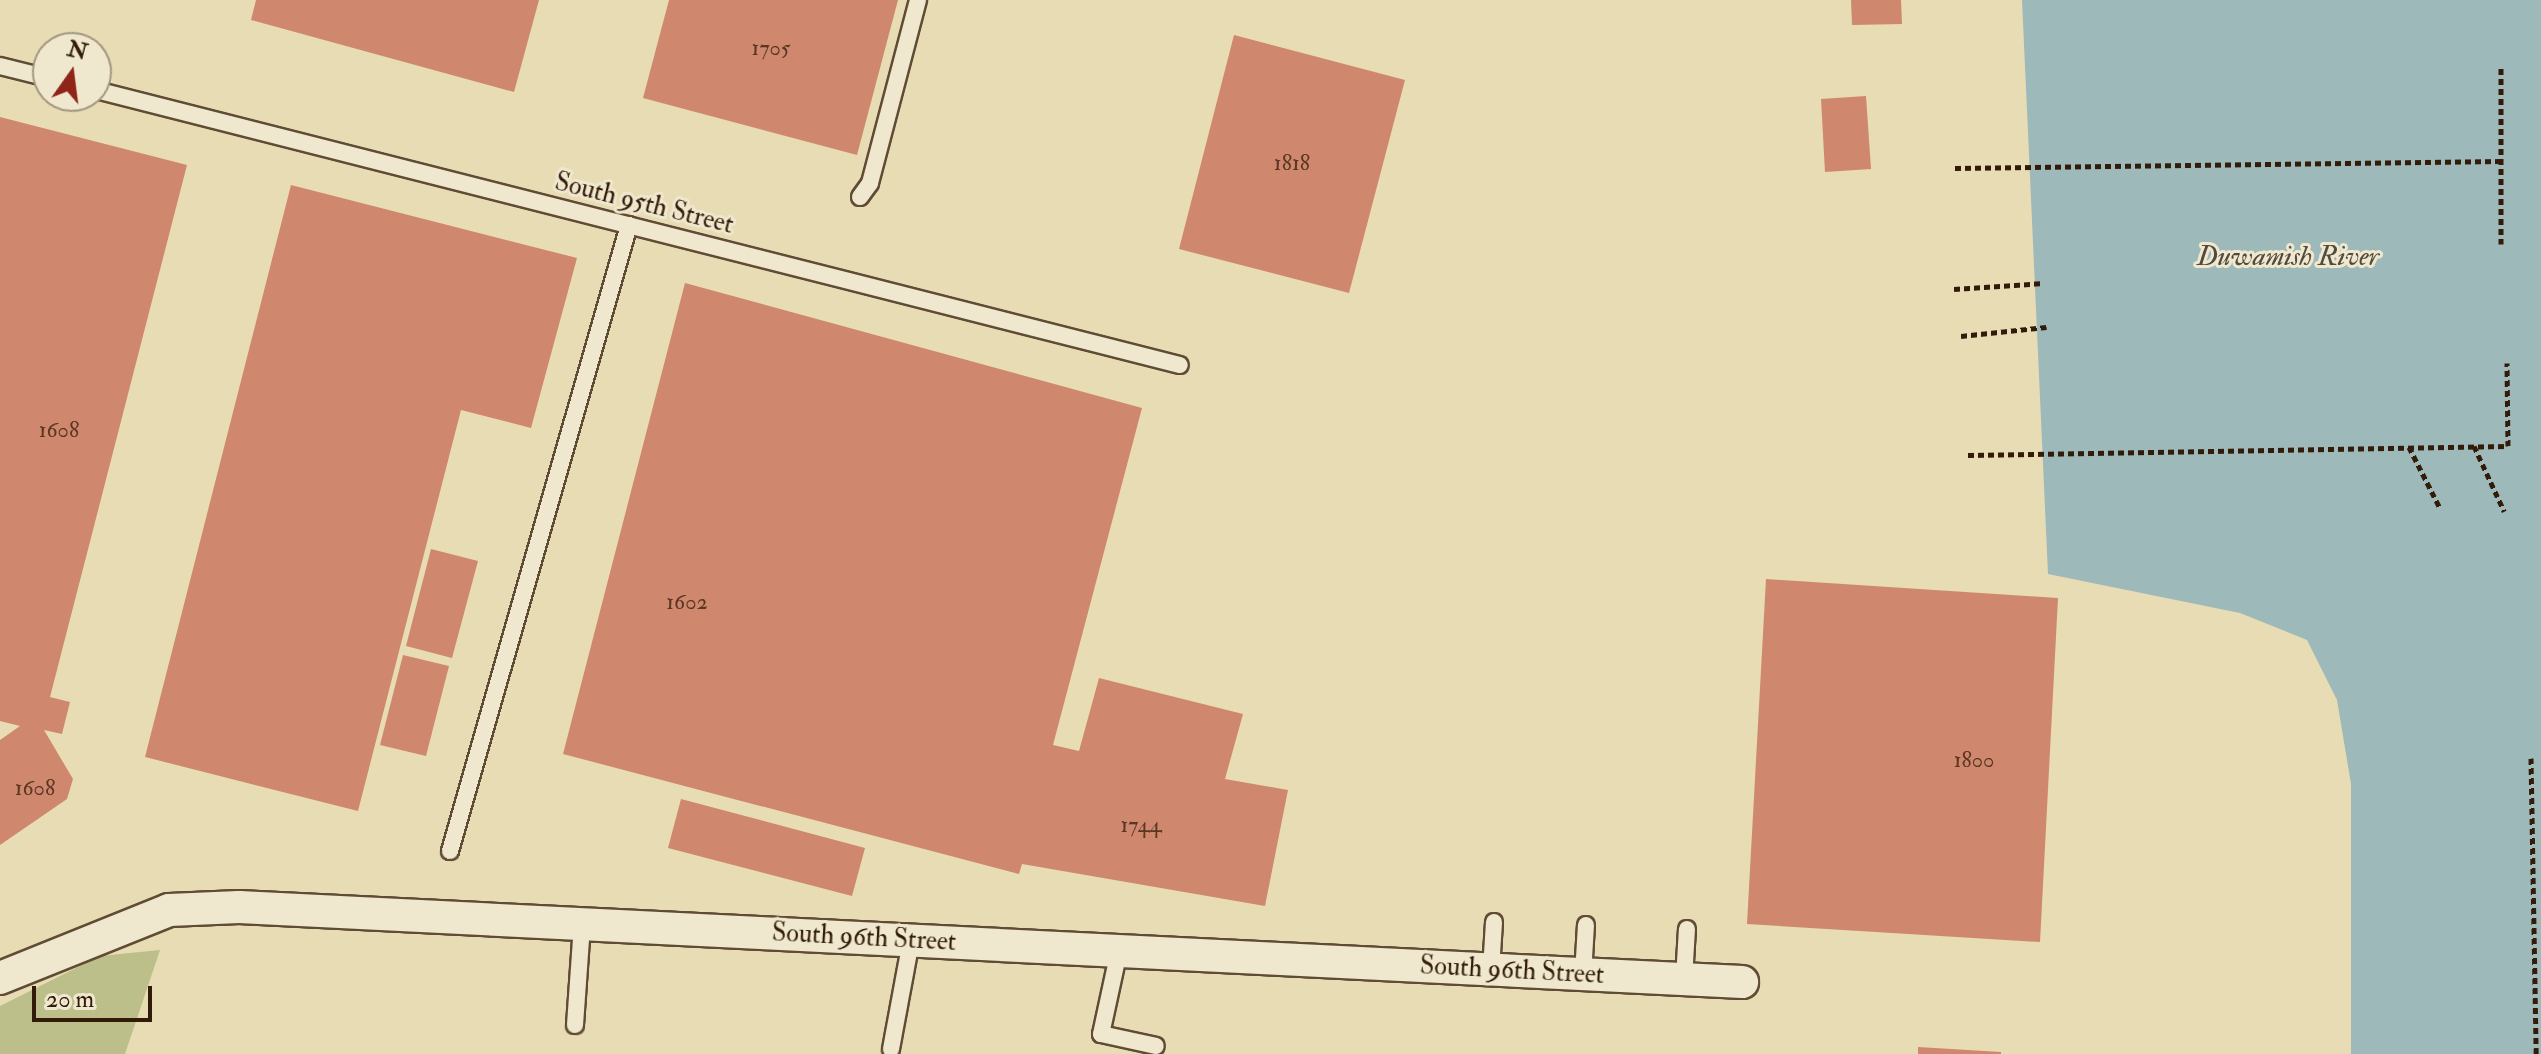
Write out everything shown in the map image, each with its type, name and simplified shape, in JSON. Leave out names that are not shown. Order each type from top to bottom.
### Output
[{"type":"street","name":"South 96th Street","points":[[0,978],[169,910],[239,907],[1742,982]]},
{"type":"lane","points":[[860,197],[870,183],[918,0]]},
{"type":"lane","points":[[0,66],[32,74]]},
{"type":"lane","name":"South 95th Street","points":[[112,94],[1180,365]]},
{"type":"lane","points":[[450,851],[629,225]]},
{"type":"lane","points":[[1491,970],[1494,922]]},
{"type":"lane","points":[[575,1025],[582,924]]},
{"type":"lane","points":[[1583,975],[1586,925]]},
{"type":"lane","points":[[1684,979],[1687,929]]},
{"type":"lane","points":[[891,1049],[911,941]]},
{"type":"lane","points":[[1119,951],[1101,1034],[1156,1046]]},
{"type":"path","points":[[2501,68],[2501,244]]},
{"type":"path","points":[[1955,168],[2503,161]]},
{"type":"path","points":[[1954,289],[2044,283]]},
{"type":"path","points":[[1961,336],[2047,327]]},
{"type":"path","points":[[1968,455],[2508,446],[2507,363]]},
{"type":"path","points":[[2474,446],[2504,511]]},
{"type":"path","points":[[2409,447],[2440,508]]},
{"type":"path","points":[[2531,758],[2536,1054]]},
{"type":"green space","points":[[160,950],[125,1054],[0,1054],[0,1006],[100,956]]},
{"type":"water","name":"Duwamish River","points":[[2022,0],[2541,0],[2541,1054],[2351,1054],[2351,784],[2337,700],[2307,640],[2240,613],[2048,574]]},
{"type":"building","points":[[256,0],[539,0],[514,92],[251,20]]},
{"type":"building","points":[[669,0],[898,0],[857,155],[643,98]]},
{"type":"building","points":[[1851,0],[1901,0],[1902,24],[1852,25]]},
{"type":"building","points":[[1234,35],[1405,80],[1349,293],[1179,249]]},
{"type":"building","points":[[1866,96],[1871,169],[1825,172],[1821,99]]},
{"type":"building","points":[[0,117],[187,165],[50,697],[70,702],[62,734],[44,730],[73,779],[67,799],[0,845],[0,740],[20,726],[0,721]]},
{"type":"building","points":[[291,185],[577,258],[531,428],[461,410],[358,811],[145,757]]},
{"type":"building","points":[[685,283],[1142,408],[1053,745],[1079,751],[1099,678],[1243,714],[1225,779],[1288,790],[1265,906],[1022,864],[1019,874],[563,754]]},
{"type":"building","points":[[431,549],[478,561],[452,658],[406,646]]},
{"type":"building","points":[[1766,579],[2058,598],[2040,942],[1747,924]]},
{"type":"building","points":[[403,655],[449,666],[426,756],[380,745]]},
{"type":"building","points":[[681,799],[865,848],[852,896],[668,848]]},
{"type":"building","points":[[1918,1047],[2001,1052],[2001,1054],[1918,1054]]}]
